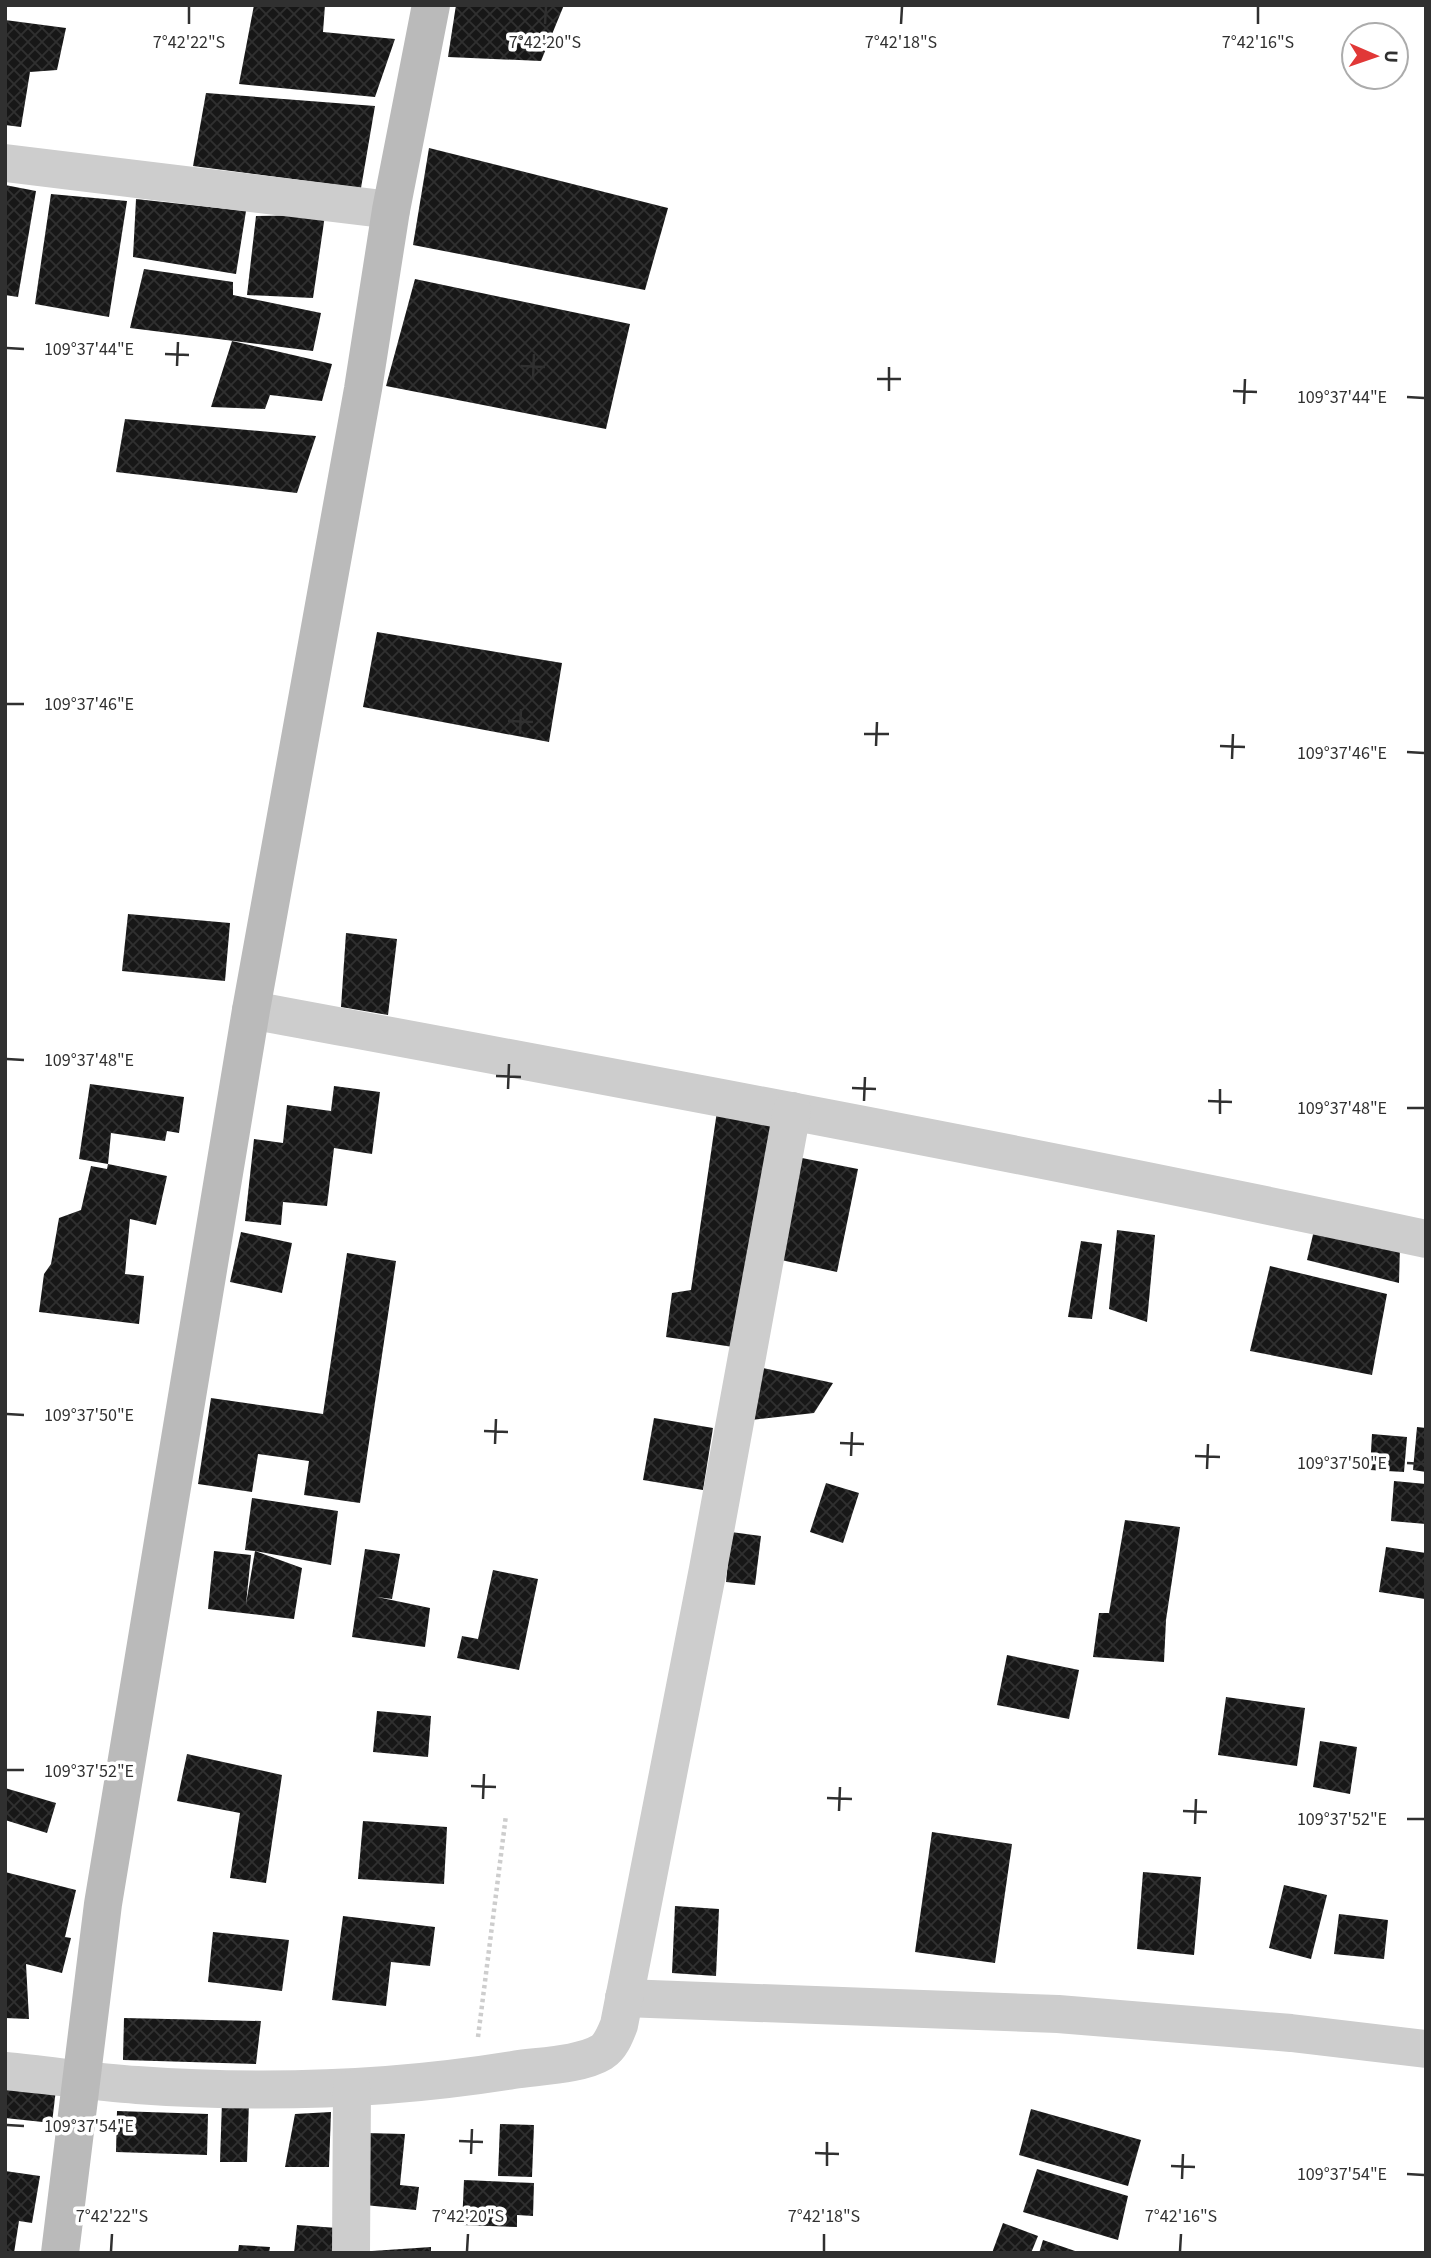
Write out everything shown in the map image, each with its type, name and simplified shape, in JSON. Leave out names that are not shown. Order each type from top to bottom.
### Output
[{"type":"street","points":[[60,2253],[103,1904],[251,1010],[363,389],[391,210],[431,5]]},
{"type":"street","points":[[5,163],[391,210]]},
{"type":"street","points":[[251,1010],[792,1111],[1426,1239]]},
{"type":"street","points":[[5,2071],[136,2085],[281,2090],[352,2089],[473,2077],[580,2059],[602,2052],[612,2041],[619,2025],[708,1569],[792,1111]]},
{"type":"street","points":[[624,1998],[1058,2014],[1291,2034],[1426,2049]]},
{"type":"street","points":[[351,2253],[352,2089]]},
{"type":"path","points":[[473,2077],[506,1815]]},
{"type":"building","points":[[254,5],[325,5],[323,32],[395,39],[375,97],[239,84]]},
{"type":"building","points":[[456,5],[564,5],[541,61],[448,57]]},
{"type":"building","points":[[5,20],[66,28],[57,70],[30,72],[21,127],[5,125]]},
{"type":"building","points":[[206,93],[375,106],[361,188],[193,166]]},
{"type":"building","points":[[429,148],[668,208],[645,290],[413,245]]},
{"type":"building","points":[[5,185],[36,191],[18,297],[5,295]]},
{"type":"building","points":[[51,194],[127,201],[109,317],[35,304]]},
{"type":"building","points":[[136,199],[246,211],[236,274],[133,257]]},
{"type":"building","points":[[325,215],[313,298],[247,295],[256,216]]},
{"type":"building","points":[[144,269],[233,282],[233,295],[321,313],[313,351],[130,328]]},
{"type":"building","points":[[415,279],[630,324],[606,429],[386,386]]},
{"type":"building","points":[[232,341],[332,364],[322,401],[270,395],[265,409],[211,407]]},
{"type":"building","points":[[125,419],[316,436],[297,493],[116,472]]},
{"type":"building","points":[[377,632],[562,663],[549,742],[363,707]]},
{"type":"building","points":[[128,914],[230,923],[225,981],[122,971]]},
{"type":"building","points":[[346,933],[397,939],[388,1015],[341,1007]]},
{"type":"building","points":[[90,1084],[184,1097],[179,1133],[167,1131],[165,1141],[111,1133],[108,1164],[79,1159]]},
{"type":"building","points":[[334,1086],[380,1092],[372,1154],[334,1148],[327,1206],[283,1202],[281,1225],[245,1221],[254,1139],[283,1143],[287,1105],[331,1111]]},
{"type":"building","points":[[717,1111],[773,1119],[740,1348],[666,1337],[672,1293],[691,1290]]},
{"type":"building","points":[[802,1158],[858,1169],[837,1272],[781,1260]]},
{"type":"building","points":[[108,1164],[167,1176],[156,1225],[130,1219],[125,1274],[144,1276],[139,1324],[39,1312],[44,1274],[51,1264],[59,1218],[81,1210],[91,1166],[107,1169]]},
{"type":"building","points":[[1315,1226],[1400,1245],[1399,1283],[1307,1260]]},
{"type":"building","points":[[1117,1230],[1155,1235],[1147,1322],[1109,1309]]},
{"type":"building","points":[[241,1232],[292,1243],[282,1293],[230,1282]]},
{"type":"building","points":[[1081,1241],[1102,1244],[1092,1319],[1068,1317]]},
{"type":"building","points":[[347,1253],[396,1261],[360,1503],[304,1495],[309,1461],[258,1454],[252,1492],[198,1484],[211,1398],[323,1414]]},
{"type":"building","points":[[1270,1266],[1387,1294],[1372,1375],[1250,1351]]},
{"type":"building","points":[[763,1368],[833,1383],[814,1413],[751,1420]]},
{"type":"building","points":[[654,1418],[713,1428],[703,1490],[643,1480]]},
{"type":"building","points":[[1417,1427],[1426,1428],[1426,1472],[1413,1470]]},
{"type":"building","points":[[1372,1434],[1407,1437],[1404,1472],[1370,1470]]},
{"type":"building","points":[[1394,1481],[1426,1484],[1426,1524],[1391,1521]]},
{"type":"building","points":[[826,1483],[859,1493],[843,1543],[810,1532]]},
{"type":"building","points":[[252,1498],[338,1511],[331,1565],[245,1550]]},
{"type":"building","points":[[1125,1520],[1180,1527],[1166,1620],[1164,1662],[1093,1657],[1099,1613],[1109,1613]]},
{"type":"building","points":[[731,1532],[761,1536],[755,1585],[726,1582]]},
{"type":"building","points":[[1386,1547],[1426,1553],[1425,1599],[1379,1592]]},
{"type":"building","points":[[365,1549],[400,1554],[392,1599],[377,1597],[430,1608],[425,1647],[352,1637]]},
{"type":"building","points":[[214,1551],[251,1555],[246,1604],[255,1551],[302,1568],[294,1619],[208,1609]]},
{"type":"building","points":[[493,1570],[538,1579],[519,1670],[457,1658],[462,1636],[478,1639]]},
{"type":"building","points":[[1007,1655],[1079,1670],[1069,1719],[997,1705]]},
{"type":"building","points":[[1226,1697],[1305,1708],[1297,1766],[1218,1755]]},
{"type":"building","points":[[377,1711],[431,1716],[428,1757],[373,1752]]},
{"type":"building","points":[[1320,1741],[1357,1747],[1350,1794],[1313,1787]]},
{"type":"building","points":[[187,1754],[282,1775],[266,1883],[230,1878],[240,1813],[177,1801]]},
{"type":"building","points":[[5,1788],[56,1803],[47,1833],[5,1820]]},
{"type":"building","points":[[363,1821],[447,1827],[444,1884],[358,1879]]},
{"type":"building","points":[[932,1832],[1012,1844],[995,1963],[915,1952]]},
{"type":"building","points":[[5,1872],[76,1890],[65,1937],[71,1938],[62,1973],[26,1964],[29,2019],[5,2018]]},
{"type":"building","points":[[1143,1872],[1201,1877],[1194,1955],[1137,1949]]},
{"type":"building","points":[[1284,1885],[1327,1895],[1311,1959],[1269,1948]]},
{"type":"building","points":[[675,1906],[719,1909],[716,1976],[672,1973]]},
{"type":"building","points":[[1339,1914],[1388,1920],[1384,1959],[1334,1954]]},
{"type":"building","points":[[343,1916],[435,1927],[430,1966],[391,1962],[386,2006],[332,2000]]},
{"type":"building","points":[[213,1932],[289,1940],[282,1991],[208,1982]]},
{"type":"building","points":[[124,2018],[261,2021],[256,2064],[123,2060]]},
{"type":"building","points":[[5,2084],[56,2089],[52,2123],[5,2118]]},
{"type":"building","points":[[222,2101],[249,2102],[247,2162],[220,2162]]},
{"type":"building","points":[[1031,2109],[1141,2140],[1128,2186],[1019,2155]]},
{"type":"building","points":[[117,2111],[208,2114],[207,2155],[116,2152]]},
{"type":"building","points":[[331,2112],[329,2167],[285,2167],[295,2114]]},
{"type":"building","points":[[500,2124],[534,2125],[532,2177],[498,2176]]},
{"type":"building","points":[[365,2133],[405,2134],[400,2185],[419,2187],[416,2210],[354,2204]]},
{"type":"building","points":[[1037,2169],[1128,2196],[1118,2240],[1023,2212]]},
{"type":"building","points":[[5,2171],[40,2176],[32,2223],[19,2221],[14,2253],[5,2253]]},
{"type":"building","points":[[464,2180],[534,2183],[533,2216],[517,2215],[517,2227],[462,2225]]},
{"type":"building","points":[[1003,2223],[1038,2236],[1031,2253],[992,2253]]},
{"type":"building","points":[[297,2225],[337,2228],[335,2253],[294,2253]]},
{"type":"building","points":[[1043,2240],[1078,2252],[1078,2253],[1039,2253]]},
{"type":"building","points":[[239,2245],[270,2247],[269,2253],[238,2253]]},
{"type":"building","points":[[431,2247],[431,2253],[372,2251]]}]
